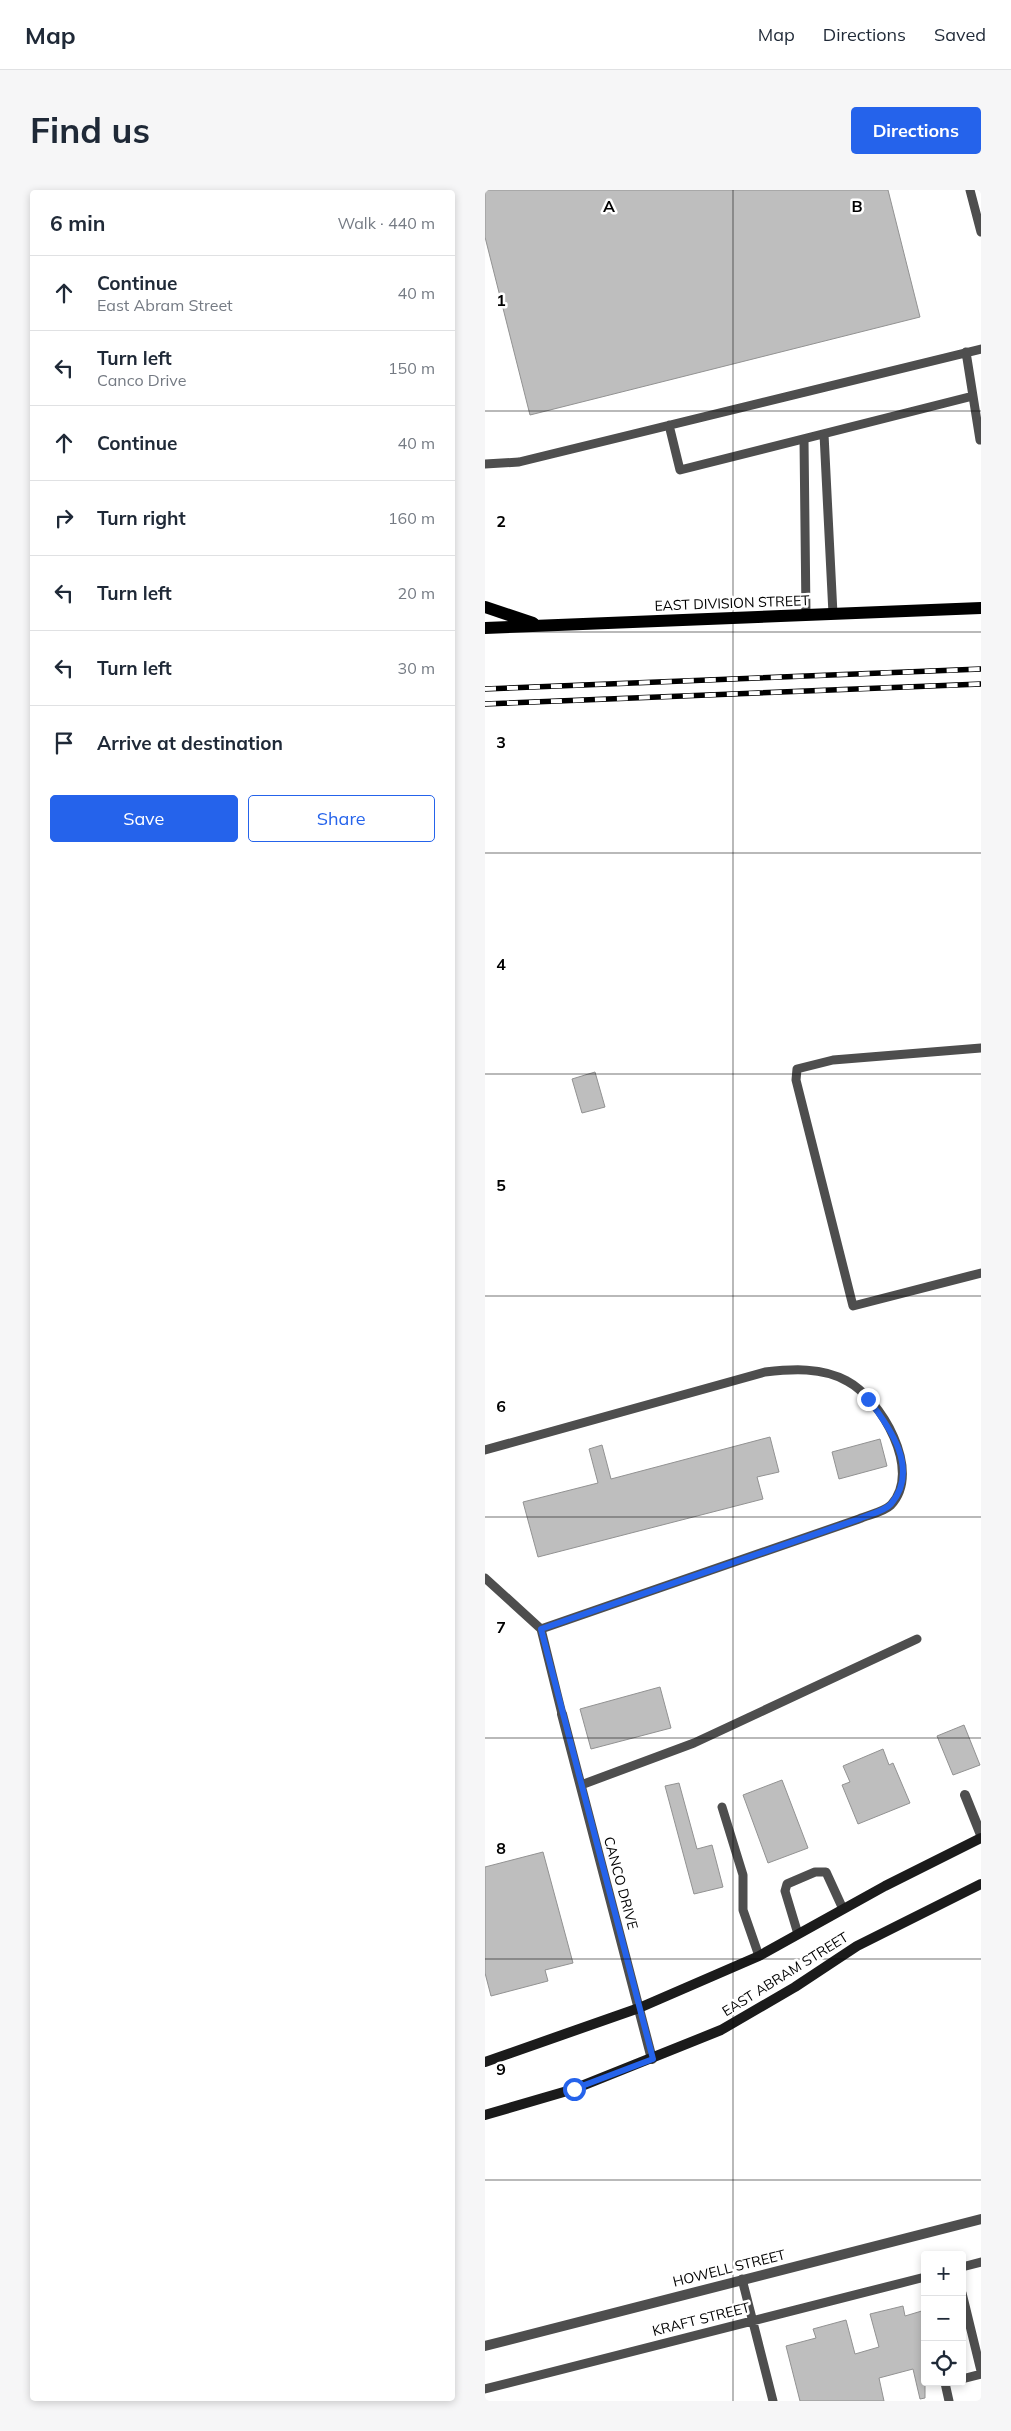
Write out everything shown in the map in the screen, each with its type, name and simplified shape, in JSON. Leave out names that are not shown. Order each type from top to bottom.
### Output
[{"type":"main road","points":[[485,607],[540,626]]},
{"type":"main road","name":"EAST DIVISION STREET","points":[[485,628],[981,608]]},
{"type":"main road","name":"EAST ABRAM STREET","points":[[490,2060],[639,2008],[759,1956],[843,1909],[981,1837]]},
{"type":"main road","name":"EAST ABRAM STREET","points":[[485,2115],[574,2089],[653,2059],[721,2030],[795,1987],[857,1946],[981,1884]]},
{"type":"main road","points":[[485,2071],[490,2060]]},
{"type":"street","name":"CANCO DRIVE","points":[[562,1714],[653,2059]]},
{"type":"street","points":[[965,1795],[981,1837]]},
{"type":"street","name":"HOWELL STREET","points":[[485,2346],[981,2219]]},
{"type":"lane","points":[[969,190],[981,232]]},
{"type":"lane","points":[[485,464],[519,462],[981,349]]},
{"type":"lane","points":[[966,352],[979,440]]},
{"type":"lane","points":[[669,424],[680,470],[973,396]]},
{"type":"lane","points":[[824,434],[833,614]]},
{"type":"lane","points":[[804,439],[806,615]]},
{"type":"lane","points":[[981,1048],[833,1060],[797,1069],[796,1080],[853,1306],[981,1273]]},
{"type":"lane","points":[[485,1450],[765,1372],[795,1368],[819,1372],[848,1381],[868,1399],[886,1421],[898,1447],[903,1469],[900,1487],[890,1506],[859,1519],[541,1629]]},
{"type":"lane","points":[[485,1578],[541,1629],[562,1714]]},
{"type":"lane","points":[[581,1785],[694,1743],[917,1639]]},
{"type":"lane","points":[[722,1807],[743,1875],[743,1910],[759,1956]]},
{"type":"lane","points":[[798,1934],[785,1891],[787,1884],[815,1872],[826,1872],[843,1909]]},
{"type":"lane","points":[[966,2266],[981,2262]]},
{"type":"lane","name":"KRAFT STREET","points":[[485,2389],[921,2278]]},
{"type":"lane","points":[[741,2279],[773,2401]]},
{"type":"lane","points":[[963,2296],[981,2372],[966,2378]]},
{"type":"lane","points":[[946,2386],[949,2401]]},
{"type":"building","points":[[485,190],[888,190],[920,317],[530,415],[485,237]]},
{"type":"building","points":[[595,1072],[605,1107],[582,1113],[572,1079]]},
{"type":"building","points":[[770,1437],[779,1472],[757,1477],[763,1499],[538,1557],[523,1502],[598,1483],[589,1449],[602,1445],[611,1479]]},
{"type":"building","points":[[880,1439],[887,1466],[839,1479],[832,1452]]},
{"type":"building","points":[[660,1687],[671,1728],[591,1749],[580,1709]]},
{"type":"building","points":[[964,1725],[980,1765],[953,1775],[937,1736]]},
{"type":"building","points":[[883,1749],[889,1765],[893,1763],[910,1803],[858,1824],[842,1785],[850,1782],[843,1766]]},
{"type":"building","points":[[782,1780],[808,1848],[768,1863],[743,1795]]},
{"type":"building","points":[[679,1783],[697,1849],[712,1845],[723,1887],[694,1894],[665,1786]]},
{"type":"building","points":[[543,1852],[573,1963],[545,1970],[548,1981],[491,1996],[485,1973],[485,1867]]},
{"type":"building","points":[[903,2306],[905,2316],[921,2311],[921,2386],[925,2386],[925,2398],[920,2399],[913,2369],[879,2378],[884,2401],[800,2401],[786,2346],[816,2338],[813,2329],[846,2320],[855,2354],[879,2347],[870,2314]]},
{"type":"railway","points":[[485,689],[981,669]]},
{"type":"railway","points":[[485,704],[981,684]]},
{"type":"route","points":[[574,2089],[653,2059],[541,1629],[859,1519],[890,1506],[900,1487],[903,1469],[898,1447],[886,1421],[868,1399]]}]
